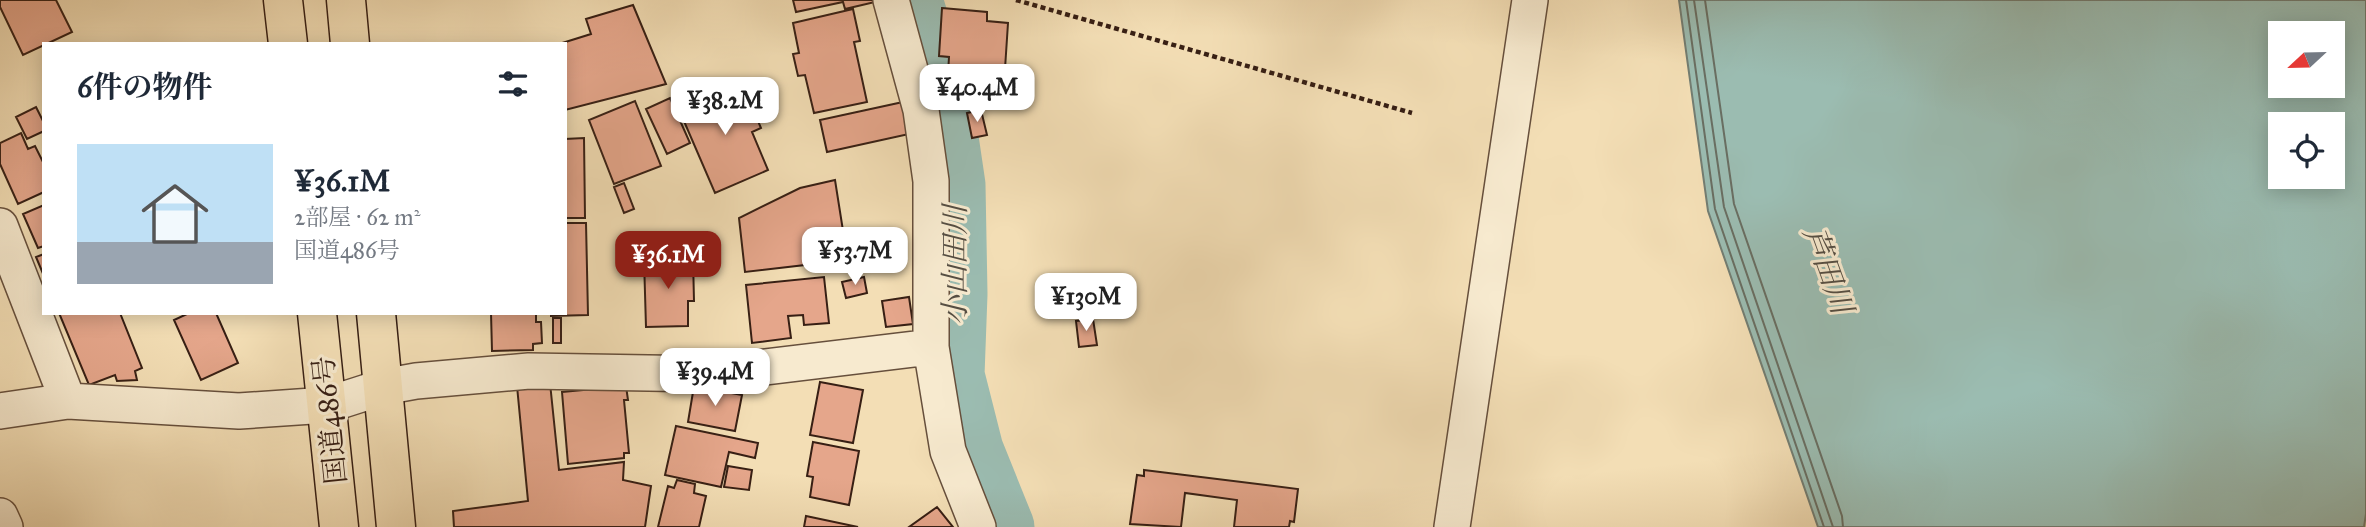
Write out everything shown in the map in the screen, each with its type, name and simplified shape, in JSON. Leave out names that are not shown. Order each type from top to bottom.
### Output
[{"type":"highway","points":[[283,0],[288,42]]},
{"type":"highway","points":[[346,0],[350,42]]},
{"type":"highway","name":"国道486号","points":[[317,315],[339,527]]},
{"type":"highway","name":"国道486号","points":[[376,315],[397,527]]},
{"type":"street","points":[[891,0],[921,110],[932,181],[931,347],[948,451],[978,527]]},
{"type":"street","points":[[1452,527],[1530,0]]},
{"type":"street","points":[[0,226],[68,401]]},
{"type":"street","points":[[0,411],[68,401],[239,411],[327,405],[383,387],[416,381],[529,371],[708,374],[931,347]]},
{"type":"street","points":[[0,516],[5,527]]},
{"type":"path","points":[[1016,0],[1412,113]]},
{"type":"water","name":"芦田川","points":[[1679,0],[2366,0],[2364,527],[1818,527],[1708,211]]},
{"type":"building","points":[[0,0],[56,0],[72,32],[51,42],[42,42],[42,46],[23,55],[0,7]]},
{"type":"building","points":[[793,0],[875,2],[845,9],[843,2],[796,12]]},
{"type":"building","points":[[633,5],[666,84],[567,109],[565,42],[591,34],[586,19]]},
{"type":"building","points":[[942,8],[987,12],[987,21],[1008,23],[1004,84],[982,83],[982,93],[947,91],[949,57],[939,56]]},
{"type":"building","points":[[853,9],[860,41],[854,42],[867,102],[814,113],[805,75],[798,76],[793,54],[799,53],[793,23]]},
{"type":"building","points":[[743,86],[761,128],[752,132],[768,170],[715,193],[677,105],[706,93],[710,101]]},
{"type":"building","points":[[670,98],[690,143],[667,154],[646,109]]},
{"type":"building","points":[[635,101],[661,166],[614,184],[589,120]]},
{"type":"building","points":[[903,102],[909,134],[827,152],[820,120]]},
{"type":"building","points":[[36,107],[42,119],[42,132],[27,139],[16,117]]},
{"type":"building","points":[[981,110],[987,135],[972,138],[967,113]]},
{"type":"building","points":[[21,133],[28,149],[35,146],[42,160],[42,193],[18,204],[0,164],[0,143]]},
{"type":"building","points":[[584,138],[585,218],[567,218],[567,139]]},
{"type":"building","points":[[835,180],[847,256],[822,259],[822,263],[745,272],[739,218],[800,188]]},
{"type":"building","points":[[624,183],[634,209],[624,213],[614,187]]},
{"type":"building","points":[[42,206],[42,247],[38,248],[23,214]]},
{"type":"building","points":[[567,223],[586,223],[588,315],[551,316],[567,315]]},
{"type":"building","points":[[42,255],[42,271],[36,257]]},
{"type":"building","points":[[693,258],[694,301],[688,301],[688,326],[646,327],[644,259]]},
{"type":"building","points":[[824,277],[829,323],[804,325],[803,315],[788,316],[791,338],[752,343],[746,285]]},
{"type":"building","points":[[864,277],[867,293],[846,298],[842,282]]},
{"type":"building","points":[[909,297],[913,324],[886,327],[882,301]]},
{"type":"building","points":[[60,315],[121,315],[142,368],[135,371],[137,380],[117,381],[115,375],[89,385]]},
{"type":"building","points":[[185,315],[217,315],[238,363],[201,380],[174,320]]},
{"type":"building","points":[[491,315],[536,315],[536,322],[541,322],[542,343],[533,344],[533,350],[492,351]]},
{"type":"building","points":[[553,318],[561,318],[561,343],[553,343]]},
{"type":"building","points":[[1093,319],[1097,345],[1079,347],[1076,321]]},
{"type":"building","points":[[820,382],[863,390],[853,443],[810,435]]},
{"type":"building","points":[[550,383],[559,470],[624,462],[623,480],[651,486],[645,527],[454,527],[453,511],[528,501],[517,386]]},
{"type":"building","points":[[626,386],[628,400],[624,400],[629,453],[624,453],[624,458],[568,464],[562,392]]},
{"type":"building","points":[[694,386],[742,395],[735,431],[688,422]]},
{"type":"building","points":[[676,426],[758,443],[755,458],[729,452],[721,487],[665,475]]},
{"type":"building","points":[[813,442],[859,451],[849,505],[810,497],[813,477],[807,476]]},
{"type":"building","points":[[728,466],[752,470],[749,490],[724,487]]},
{"type":"building","points":[[1144,470],[1298,489],[1294,522],[1290,521],[1289,527],[1234,527],[1237,500],[1185,493],[1181,527],[1130,524],[1137,475],[1144,476]]},
{"type":"building","points":[[677,480],[695,484],[694,493],[706,496],[699,527],[658,527],[668,486],[674,488]]},
{"type":"building","points":[[937,507],[953,527],[909,527]]},
{"type":"building","points":[[806,516],[858,527],[804,527]]},
{"type":"waterway","name":"小山田川","points":[[912,0],[942,97],[955,185],[957,294],[954,375],[973,450],[1004,527]]}]
